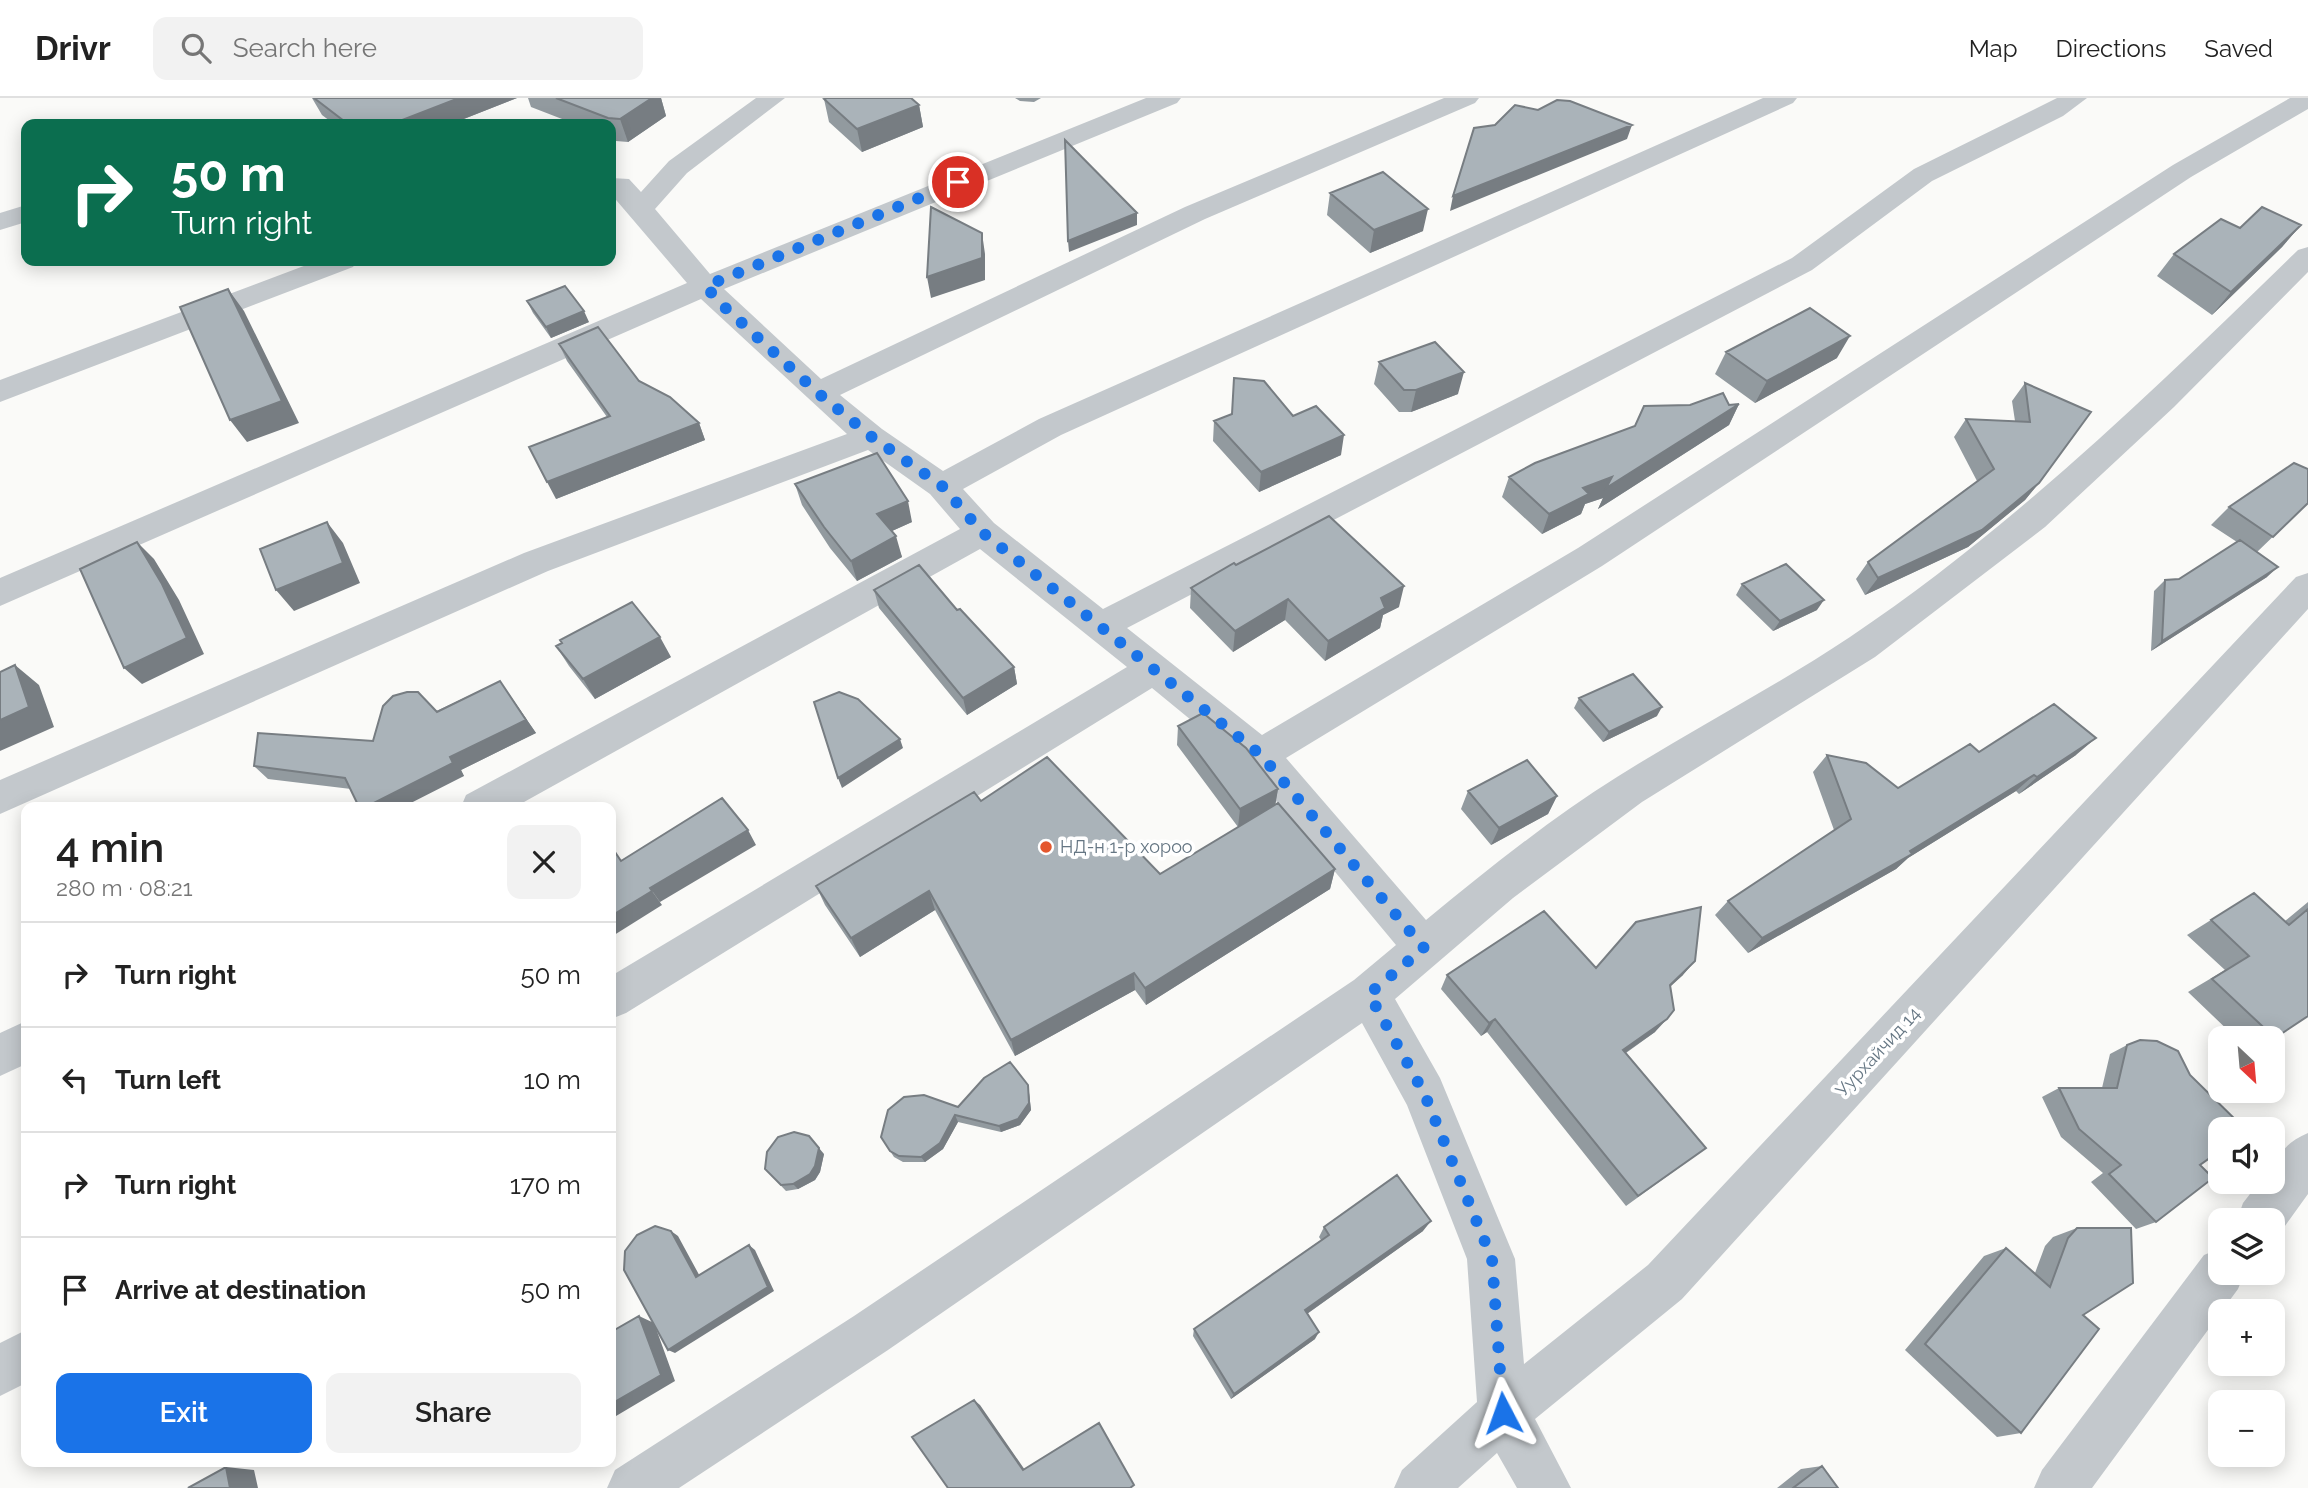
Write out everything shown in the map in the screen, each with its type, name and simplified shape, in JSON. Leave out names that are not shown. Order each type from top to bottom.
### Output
[{"type":"street","points":[[642,207],[678,167],[772,98]]},
{"type":"street","points":[[0,593],[706,286],[1168,98]]},
{"type":"street","points":[[818,393],[1195,213],[1466,98]]},
{"type":"street","points":[[942,486],[1051,427],[1784,98]]},
{"type":"street","points":[[1098,627],[1802,264],[1923,175],[2074,98]]},
{"type":"street","points":[[1261,755],[1590,557],[2182,171],[2308,99]]},
{"type":"street","points":[[616,185],[620,185],[642,207],[718,301],[818,393],[872,437],[942,486],[982,532],[1261,755],[1424,948]]},
{"type":"street","points":[[0,222],[21,215]]},
{"type":"street","points":[[633,1488],[871,1334],[1369,994],[1499,885],[1628,790],[1862,647],[2033,518],[2163,400],[2308,256]]},
{"type":"street","points":[[0,392],[330,266]]},
{"type":"street","points":[[0,798],[536,562],[872,437]]},
{"type":"street","points":[[489,802],[982,532]]},
{"type":"street","name":"Уурхайчид 14","points":[[1420,1488],[1503,1413],[1665,1282],[2308,586]]},
{"type":"street","points":[[616,996],[1154,669]]},
{"type":"street","points":[[1369,994],[1424,1093],[1492,1259],[1503,1413],[1545,1488]]},
{"type":"street","points":[[0,1055],[21,1044]]},
{"type":"street","points":[[2269,1208],[2308,1156]]},
{"type":"street","points":[[2060,1488],[2211,1285]]},
{"type":"street","points":[[0,1371],[21,1358]]},
{"type":"building","points":[[314,98],[459,98],[405,119],[341,119]]},
{"type":"building","points":[[556,98],[652,98],[620,119],[608,118]]},
{"type":"building","points":[[911,98],[919,105],[857,129],[824,99]]},
{"type":"building","points":[[1557,100],[1570,101],[1632,125],[1453,196],[1474,128],[1495,125],[1515,105],[1538,110]]},
{"type":"building","points":[[1065,140],[1137,213],[1068,241]]},
{"type":"building","points":[[1383,172],[1428,209],[1374,230],[1330,193]]},
{"type":"building","points":[[931,207],[982,233],[982,258],[927,277]]},
{"type":"building","points":[[2262,207],[2301,225],[2231,292],[2174,254],[2221,219],[2240,228]]},
{"type":"building","points":[[565,286],[584,311],[546,327],[527,301]]},
{"type":"building","points":[[228,289],[282,401],[230,420],[180,307]]},
{"type":"building","points":[[1810,308],[1850,336],[1767,381],[1726,352]]},
{"type":"building","points":[[598,327],[639,381],[670,397],[699,423],[547,482],[529,447],[610,416],[559,344]]},
{"type":"building","points":[[1435,342],[1464,372],[1416,390],[1404,390],[1379,362]]},
{"type":"building","points":[[1234,378],[1264,381],[1293,416],[1316,406],[1344,435],[1261,472],[1214,421],[1232,414]]},
{"type":"building","points":[[2025,383],[2091,412],[2039,483],[1982,530],[1878,578],[1868,562],[1994,469],[1966,419],[2030,422]]},
{"type":"building","points":[[1723,393],[1729,405],[1739,404],[1606,488],[1612,477],[1583,488],[1589,494],[1549,514],[1509,477],[1535,463],[1635,426],[1644,406],[1690,405]]},
{"type":"building","points":[[877,453],[908,501],[877,514],[896,536],[851,561],[795,484]]},
{"type":"building","points":[[2294,463],[2308,469],[2308,503],[2273,537],[2229,507]]},
{"type":"building","points":[[1329,516],[1404,586],[1381,598],[1385,608],[1328,641],[1288,599],[1235,631],[1191,588],[1234,563],[1236,565]]},
{"type":"building","points":[[327,522],[343,563],[276,590],[260,549]]},
{"type":"building","points":[[2240,540],[2278,567],[2162,641],[2165,580],[2179,579]]},
{"type":"building","points":[[137,542],[162,584],[187,638],[124,668],[80,569]]},
{"type":"building","points":[[1786,564],[1824,600],[1780,621],[1742,584]]},
{"type":"building","points":[[919,565],[957,610],[960,609],[1014,667],[963,698],[874,590]]},
{"type":"building","points":[[632,602],[660,637],[583,679],[556,646],[562,643],[560,640]]},
{"type":"building","points":[[15,665],[29,707],[0,720],[0,672]]},
{"type":"building","points":[[1633,674],[1662,707],[1609,732],[1579,698]]},
{"type":"building","points":[[500,681],[526,720],[450,757],[453,763],[376,802],[357,802],[345,778],[254,766],[258,733],[373,741],[383,706],[393,696],[407,692],[418,692],[437,712]]},
{"type":"building","points":[[839,692],[858,699],[900,739],[838,778],[814,702]]},
{"type":"building","points":[[2054,704],[2096,738],[2037,777],[2034,775],[1910,851],[1912,854],[1762,938],[1728,901],[1851,819],[1827,755],[1866,763],[1898,788],[1970,744],[1979,752]]},
{"type":"building","points":[[1203,713],[1246,748],[1278,789],[1240,809],[1178,726]]},
{"type":"building","points":[[1047,757],[1160,874],[1278,803],[1335,869],[1145,988],[1134,973],[1011,1040],[929,891],[851,938],[816,886],[974,792],[981,801]]},
{"type":"building","points":[[1527,760],[1557,796],[1499,828],[1468,791]]},
{"type":"building","points":[[722,798],[748,830],[650,888],[652,891],[616,913],[616,854],[621,861]]},
{"type":"building","points":[[2254,893],[2289,925],[2308,909],[2308,1016],[2286,1031],[2286,1026],[2262,1026],[2212,979],[2249,956],[2211,920]]},
{"type":"building","points":[[1701,907],[1695,961],[1670,985],[1674,1010],[1667,1019],[1623,1050],[1706,1148],[1638,1196],[1495,1019],[1489,1023],[1447,975],[1544,911],[1596,968],[1636,922]]},
{"type":"building","points":[[2140,1040],[2157,1041],[2178,1051],[2190,1075],[2208,1093],[2208,1103],[2219,1103],[2233,1117],[2208,1117],[2208,1159],[2200,1165],[2208,1173],[2208,1182],[2156,1222],[2109,1174],[2121,1165],[2079,1129],[2059,1088],[2117,1088],[2127,1045]]},
{"type":"building","points":[[1010,1062],[1028,1085],[1029,1103],[1018,1119],[999,1126],[955,1115],[940,1143],[921,1157],[899,1156],[890,1151],[881,1137],[888,1110],[904,1097],[924,1095],[958,1107],[984,1078]]},
{"type":"building","points":[[794,1132],[809,1136],[819,1148],[815,1166],[810,1174],[793,1184],[781,1185],[765,1169],[767,1152],[778,1137]]},
{"type":"building","points":[[1397,1175],[1431,1221],[1305,1310],[1319,1332],[1234,1394],[1194,1329],[1329,1235],[1324,1227]]},
{"type":"building","points":[[655,1226],[671,1231],[696,1277],[749,1245],[768,1287],[668,1350],[624,1270],[625,1251],[637,1235]]},
{"type":"building","points":[[2077,1228],[2131,1228],[2133,1283],[2083,1315],[2099,1329],[2021,1433],[1925,1344],[2006,1248],[2050,1287],[2068,1238]]},
{"type":"building","points":[[639,1316],[661,1375],[616,1401],[616,1329]]},
{"type":"building","points":[[974,1400],[1023,1470],[1099,1423],[1134,1485],[1130,1488],[948,1488],[912,1437]]},
{"type":"building","points":[[1822,1466],[1838,1488],[1793,1488]]},
{"type":"building","points":[[226,1467],[230,1488],[188,1488]]},
{"type":"place","name":"НД-н 1-р хороо","points":[[1046,847]]},
{"type":"route","points":[[958,182],[706,286],[718,301],[818,393],[872,437],[942,486],[982,532],[1261,755],[1424,948],[1369,994],[1424,1093],[1492,1259],[1503,1413]]}]
